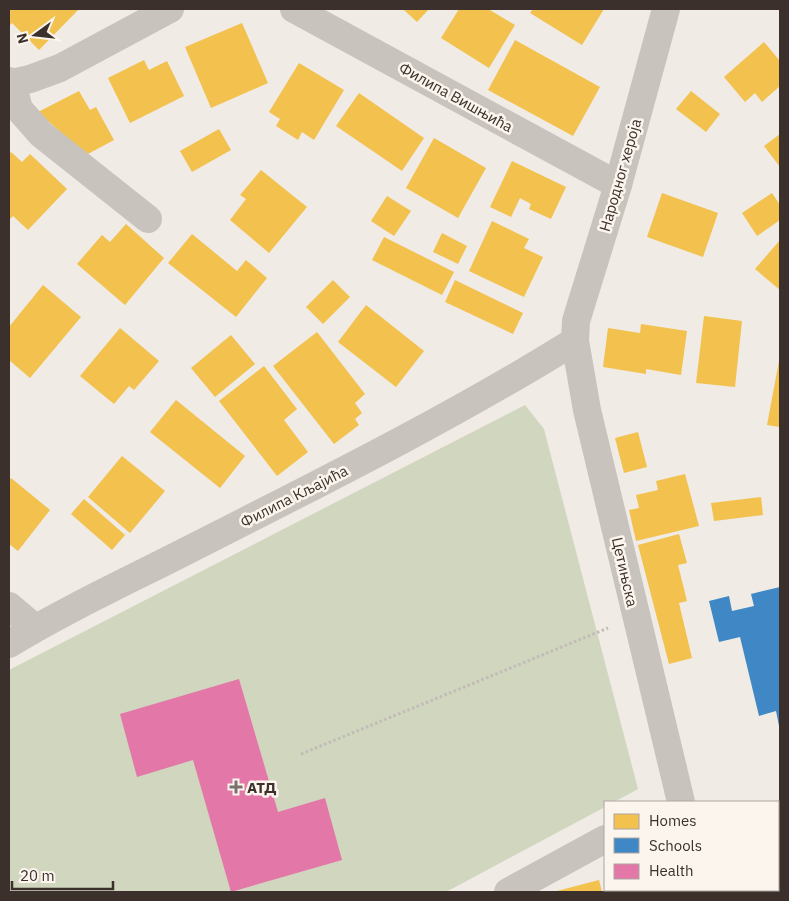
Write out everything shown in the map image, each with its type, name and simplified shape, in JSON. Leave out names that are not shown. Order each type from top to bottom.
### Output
[{"type":"street","points":[[148,219],[41,134],[19,108],[10,82],[30,79],[60,68],[170,9]]},
{"type":"street","name":"Филипа Вишњића","points":[[294,9],[618,185]]},
{"type":"street","name":"Народног хероја","points":[[574,341],[576,321],[618,185],[666,9]]},
{"type":"street","name":"Цетињска","points":[[574,341],[587,410],[678,801]]},
{"type":"street","name":"Филипа Кљајића","points":[[9,644],[35,628],[355,465],[530,368],[574,341]]},
{"type":"street","points":[[9,606],[35,628]]},
{"type":"street","points":[[508,892],[604,840]]},
{"type":"path","points":[[301,754],[636,616]]},
{"type":"green space","points":[[525,405],[544,429],[638,789],[616,801],[604,801],[604,808],[446,892],[9,892],[9,670]]},
{"type":"building: Homes","points":[[9,9],[79,9],[39,50],[12,23],[9,26]]},
{"type":"building: Homes","points":[[403,9],[429,9],[417,22]]},
{"type":"building: Homes","points":[[459,9],[488,9],[515,25],[489,68],[441,38]]},
{"type":"building: Homes","points":[[533,9],[604,9],[582,45],[530,13]]},
{"type":"building: Homes","points":[[242,23],[268,83],[211,108],[185,47]]},
{"type":"building: Homes","points":[[515,40],[600,87],[573,136],[488,90]]},
{"type":"building: Homes","points":[[764,42],[780,61],[780,86],[762,102],[755,93],[745,102],[724,77]]},
{"type":"building: Homes","points":[[144,60],[149,70],[167,61],[184,96],[130,123],[108,78]]},
{"type":"building: Homes","points":[[299,63],[344,90],[314,140],[302,132],[298,140],[276,126],[280,119],[269,112]]},
{"type":"building: Homes","points":[[79,91],[90,110],[96,107],[114,140],[86,155],[38,112]]},
{"type":"building: Homes","points":[[691,91],[720,114],[706,132],[676,109]]},
{"type":"building: Homes","points":[[359,93],[424,138],[402,171],[336,126]]},
{"type":"building: Homes","points":[[219,129],[231,150],[192,172],[180,151]]},
{"type":"building: Homes","points":[[780,134],[780,167],[764,146]]},
{"type":"building: Homes","points":[[434,138],[486,168],[458,218],[406,188]]},
{"type":"building: Homes","points":[[11,152],[22,162],[30,154],[67,189],[28,230],[13,216],[9,220],[9,155]]},
{"type":"building: Homes","points":[[512,161],[566,187],[551,219],[529,209],[531,204],[520,198],[511,217],[490,207]]},
{"type":"building: Homes","points":[[261,170],[307,207],[269,253],[230,220],[246,199],[240,195]]},
{"type":"building: Homes","points":[[662,193],[718,213],[703,257],[647,237]]},
{"type":"building: Homes","points":[[772,193],[780,205],[780,220],[757,236],[742,213]]},
{"type":"building: Homes","points":[[387,196],[411,211],[394,236],[371,221]]},
{"type":"building: Homes","points":[[492,221],[529,239],[524,248],[543,257],[524,297],[469,271]]},
{"type":"building: Homes","points":[[126,224],[164,258],[125,305],[77,264],[102,235],[110,242]]},
{"type":"building: Homes","points":[[442,233],[467,246],[458,264],[433,252]]},
{"type":"building: Homes","points":[[192,234],[237,271],[246,260],[267,278],[236,317],[168,263]]},
{"type":"building: Homes","points":[[384,237],[454,272],[442,295],[372,260]]},
{"type":"building: Homes","points":[[780,240],[780,290],[755,269]]},
{"type":"building: Homes","points":[[333,280],[350,297],[323,324],[306,307]]},
{"type":"building: Homes","points":[[455,280],[523,313],[513,334],[445,302]]},
{"type":"building: Homes","points":[[43,285],[81,317],[30,378],[9,360],[9,327]]},
{"type":"building: Homes","points":[[366,305],[424,351],[396,387],[338,342]]},
{"type":"building: Homes","points":[[704,316],[742,321],[735,387],[696,383]]},
{"type":"building: Homes","points":[[641,324],[687,331],[681,375],[646,369],[646,374],[603,367],[608,328],[640,333]]},
{"type":"building: Homes","points":[[120,328],[159,361],[134,390],[129,386],[114,404],[80,376]]},
{"type":"building: Homes","points":[[317,332],[365,394],[355,403],[362,413],[355,419],[359,425],[334,444],[273,366]]},
{"type":"building: Homes","points":[[231,335],[255,364],[215,397],[191,368]]},
{"type":"building: Homes","points":[[780,361],[780,427],[767,425]]},
{"type":"building: Homes","points":[[264,366],[297,409],[284,420],[308,452],[277,476],[219,401]]},
{"type":"building: Homes","points":[[176,400],[245,456],[220,488],[150,432]]},
{"type":"building: Homes","points":[[638,432],[647,467],[624,473],[615,438]]},
{"type":"building: Homes","points":[[122,456],[165,491],[130,533],[88,497]]},
{"type":"building: Homes","points":[[685,474],[699,526],[636,541],[629,510],[639,508],[636,495],[658,490],[656,481]]},
{"type":"building: Homes","points":[[11,478],[50,510],[18,551],[9,544],[9,481]]},
{"type":"building: Homes","points":[[761,497],[763,515],[714,521],[711,503]]},
{"type":"building: Homes","points":[[84,499],[125,535],[112,550],[71,514]]},
{"type":"building: Homes","points":[[679,534],[687,563],[678,565],[687,601],[679,603],[692,658],[669,664],[638,545]]},
{"type":"building: Homes","points":[[599,880],[602,892],[553,892]]},
{"type":"building: Schools","points":[[780,587],[779,726],[776,711],[759,716],[740,637],[719,642],[709,601],[729,596],[732,611],[754,606],[751,594]]},
{"type":"building: Health","name":"АТД","points":[[239,679],[278,812],[325,798],[342,860],[231,892],[193,760],[137,777],[120,714]]},
{"type":"place","name":"АТД","points":[[236,787]]}]
